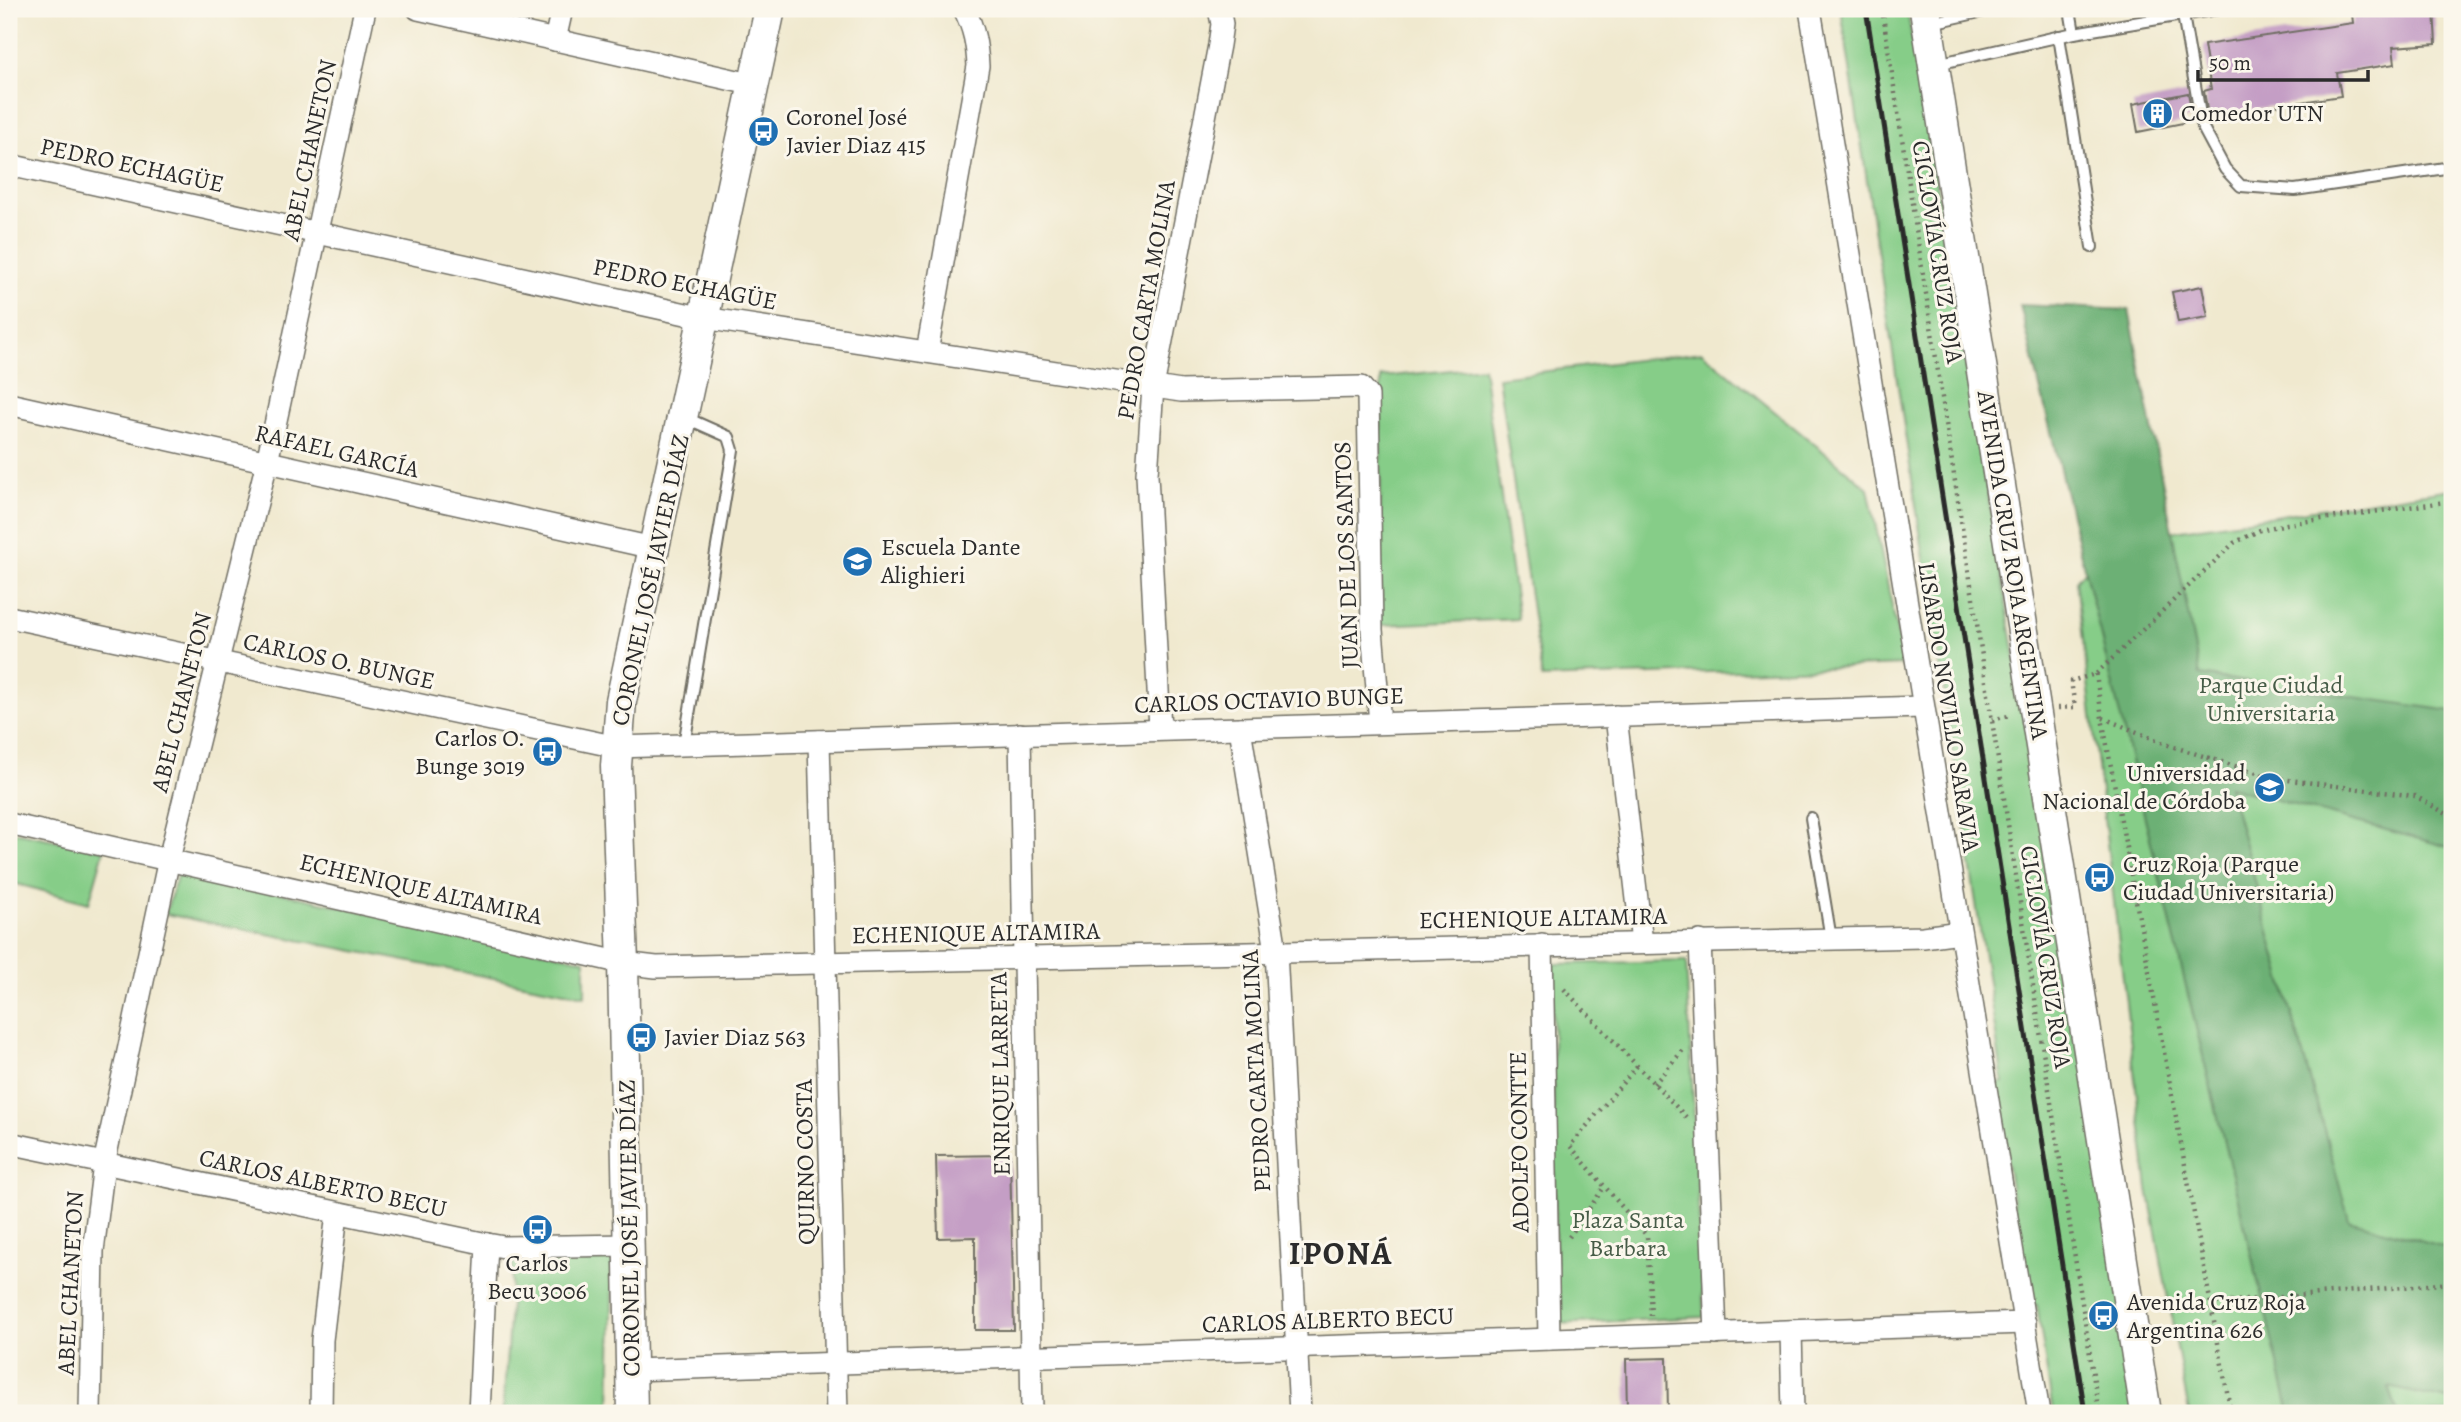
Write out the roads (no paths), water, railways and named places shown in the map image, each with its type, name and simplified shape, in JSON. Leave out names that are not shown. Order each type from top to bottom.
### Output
[{"type":"main road","name":"CORONEL JOSÉ JAVIER DÍAZ","points":[[632,1413],[624,963],[617,747],[621,701],[770,9]]},
{"type":"main road","name":"AVENIDA CRUZ ROJA ARGENTINA","points":[[1927,16],[2146,1413]]},
{"type":"street","name":"ABEL CHANETON","points":[[90,1413],[93,1251],[104,1164],[169,859],[267,462],[365,9]]},
{"type":"street","points":[[418,9],[755,85]]},
{"type":"street","points":[[555,40],[562,9]]},
{"type":"street","points":[[928,352],[978,66],[977,44],[964,9]]},
{"type":"street","name":"PEDRO CARTA MOLINA","points":[[1160,729],[1147,474],[1153,387],[1219,45],[1222,24],[1219,9]]},
{"type":"street","name":"LISARDO NOVILLO SARAVIA","points":[[1810,9],[2039,1413]]},
{"type":"street","name":"PEDRO ECHAGÜE","points":[[9,165],[704,318],[1181,391],[1361,387]]},
{"type":"street","name":"JUAN DE LOS SANTOS","points":[[1361,387],[1368,395],[1372,630],[1380,723]]},
{"type":"street","name":"RAFAEL GARCÍA","points":[[9,404],[653,548]]},
{"type":"street","name":"CARLOS O. BUNGE","points":[[9,617],[617,747]]},
{"type":"street","name":"CARLOS OCTAVIO BUNGE","points":[[617,747],[1922,707]]},
{"type":"street","points":[[1616,716],[1642,943]]},
{"type":"street","name":"PEDRO CARTA MOLINA","points":[[1240,728],[1276,951],[1300,1413]]},
{"type":"street","name":"ENRIQUE LARRETA","points":[[1020,734],[1032,1413]]},
{"type":"street","name":"QUIRNO COSTA","points":[[819,741],[837,1413]]},
{"type":"street","name":"ECHENIQUE ALTAMIRA","points":[[9,824],[624,963],[656,967],[1276,951],[1542,955],[1642,943],[1923,937],[1960,932]]},
{"type":"street","points":[[1700,942],[1716,1334]]},
{"type":"street","name":"ADOLFO CONTTE","points":[[1542,955],[1549,1339]]},
{"type":"street","name":"CARLOS ALBERTO BECU","points":[[9,1143],[504,1247],[629,1245]]},
{"type":"street","points":[[321,1413],[322,1340],[337,1213]]},
{"type":"street","points":[[479,1413],[487,1244]]},
{"type":"street","name":"CARLOS ALBERTO BECU","points":[[632,1370],[2025,1323]]},
{"type":"street","points":[[1791,1331],[1793,1413]]},
{"type":"lane","points":[[1927,16],[1993,9]]},
{"type":"lane","points":[[2070,9],[2074,33]]},
{"type":"lane","points":[[1934,65],[2182,11],[2218,9]]},
{"type":"lane","points":[[2182,11],[2202,126],[2225,169],[2241,187],[2295,190],[2452,167]]},
{"type":"lane","points":[[2059,36],[2092,247]]},
{"type":"lane","points":[[683,416],[729,437],[733,450],[684,745]]},
{"type":"lane","points":[[1811,818],[1831,939]]},
{"type":"railway","points":[[1866,9],[2085,1413]]},
{"type":"place","name":"Comedor UTN","points":[[2158,113]]},
{"type":"place","name":"Coronel José Javier Diaz 415","points":[[763,131]]},
{"type":"place","name":"Escuela Dante Alighieri","points":[[858,561]]},
{"type":"place","name":"Carlos O. Bunge 3019","points":[[548,752]]},
{"type":"place","name":"Universidad Nacional de Córdoba","points":[[2269,787]]},
{"type":"place","name":"Cruz Roja (Parque Ciudad Universitaria)","points":[[2100,878]]},
{"type":"place","name":"Javier Diaz 563","points":[[641,1037]]},
{"type":"place","name":"Carlos Becu 3006","points":[[537,1229]]},
{"type":"place","name":"Avenida Cruz Roja Argentina 626","points":[[2104,1316]]},
{"type":"district","name":"IPONÁ","points":[[1341,1253]]},
{"type":"park label","name":"Parque Ciudad Universitaria","points":[[2271,699]]},
{"type":"park label","name":"Plaza Santa Barbara","points":[[1628,1234]]}]
